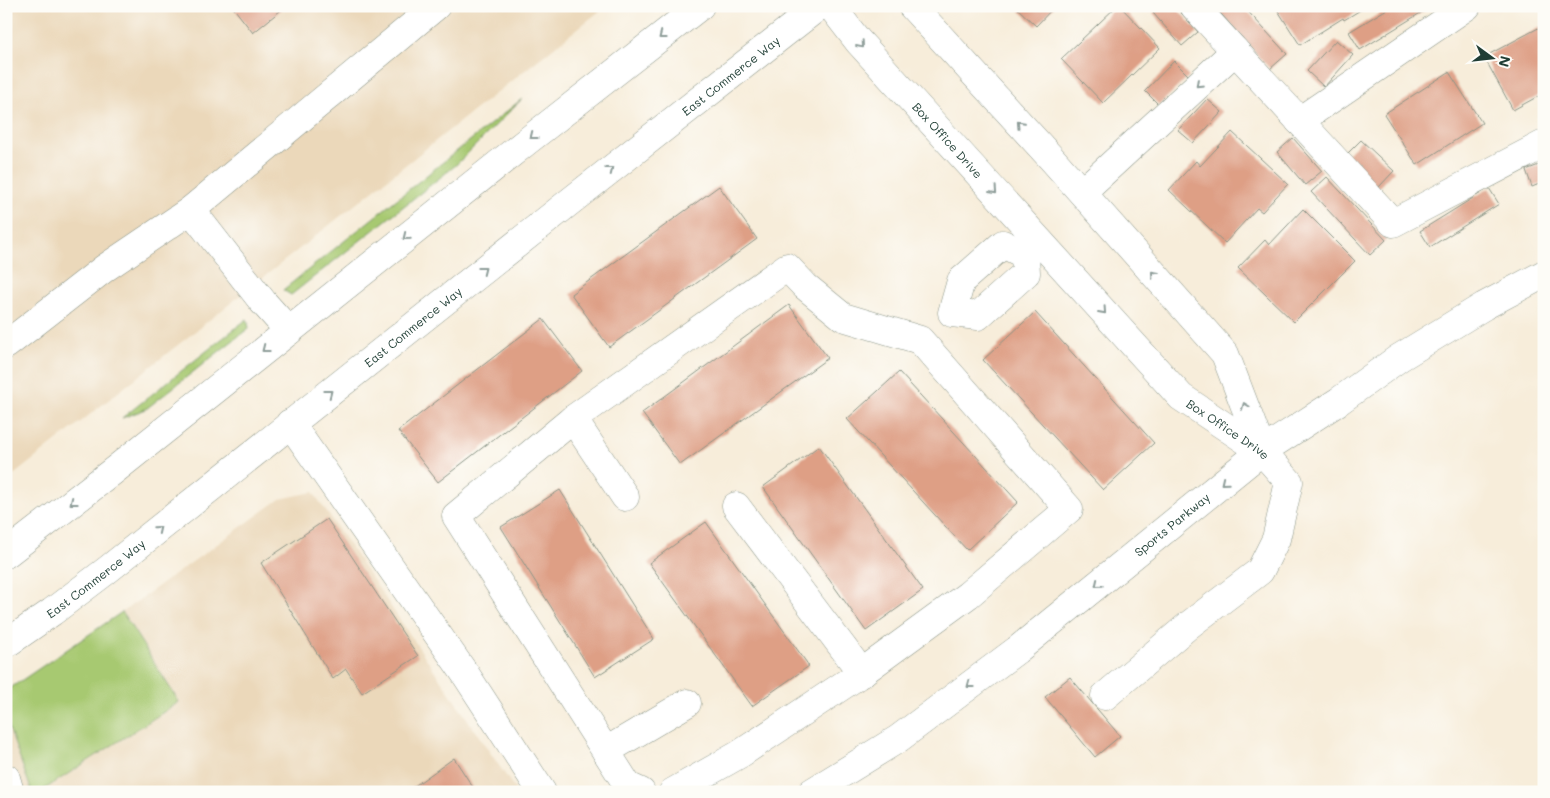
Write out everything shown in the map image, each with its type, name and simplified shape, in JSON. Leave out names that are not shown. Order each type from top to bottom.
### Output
[{"type":"street","points":[[6,345],[105,268],[191,210],[436,6]]},
{"type":"street","points":[[6,554],[700,6]]},
{"type":"street","name":"East Commerce Way","points":[[6,644],[52,612],[106,570],[819,6]]},
{"type":"street","name":"Box Office Drive","points":[[831,6],[858,41],[1032,248],[1181,397],[1262,451]]},
{"type":"street","name":"Box Office Drive","points":[[912,6],[1082,192],[1225,354],[1262,451]]},
{"type":"street","points":[[1194,6],[1393,223],[1544,144]]},
{"type":"street","points":[[1299,121],[1467,6]]},
{"type":"street","points":[[1082,192],[1235,51]]},
{"type":"street","points":[[191,210],[263,302],[289,331]]},
{"type":"street","points":[[920,340],[952,313],[961,281],[1003,244],[1032,248],[1026,273],[978,316],[952,313]]},
{"type":"street","points":[[640,792],[628,786],[456,516],[573,419],[787,267],[805,286],[843,317],[920,340],[1069,510],[968,596],[862,673],[740,754],[673,792]]},
{"type":"street","name":"Sports Parkway","points":[[812,792],[898,739],[1009,656],[1262,451],[1339,401],[1399,358],[1484,306],[1544,274]]},
{"type":"street","points":[[573,419],[625,498]]},
{"type":"street","points":[[290,423],[466,675],[542,792]]},
{"type":"street","points":[[1105,696],[1189,625],[1260,571],[1276,539],[1289,482],[1262,451]]},
{"type":"street","points":[[736,506],[862,673]]},
{"type":"street","points":[[606,751],[687,703]]},
{"type":"street","points":[[6,778],[10,792]]},
{"type":"shaded area","points":[[6,6],[606,6],[6,481]]},
{"type":"shaded area","points":[[313,492],[517,792],[6,792],[6,732],[18,725],[15,689],[280,499]]},
{"type":"green space","points":[[522,99],[456,165],[291,295],[283,290]]},
{"type":"green space","points":[[247,319],[249,328],[146,409],[122,418]]},
{"type":"green space","points":[[122,612],[179,702],[40,792],[32,792],[6,720],[6,691]]},
{"type":"building","points":[[232,6],[286,6],[253,33]]},
{"type":"building","points":[[1015,6],[1055,6],[1036,26]]},
{"type":"building","points":[[1117,6],[1120,6],[1160,48],[1103,103],[1061,59]]},
{"type":"building","points":[[1162,6],[1175,6],[1198,32],[1182,46],[1153,13]]},
{"type":"building","points":[[1214,6],[1243,6],[1287,54],[1270,69]]},
{"type":"building","points":[[1275,6],[1367,6],[1344,20],[1343,18],[1300,45]]},
{"type":"building","points":[[1392,6],[1432,6],[1360,50],[1349,32]]},
{"type":"building","points":[[1544,25],[1544,93],[1513,110],[1484,57]]},
{"type":"building","points":[[1336,40],[1353,55],[1324,87],[1307,71]]},
{"type":"building","points":[[1174,61],[1189,76],[1159,105],[1145,91]]},
{"type":"building","points":[[1449,72],[1482,123],[1417,165],[1384,114]]},
{"type":"building","points":[[1207,99],[1222,112],[1193,143],[1178,130]]},
{"type":"building","points":[[1232,132],[1288,184],[1262,212],[1257,208],[1225,243],[1169,190],[1196,161],[1200,166]]},
{"type":"building","points":[[1293,138],[1322,171],[1305,185],[1277,152]]},
{"type":"building","points":[[1361,140],[1394,171],[1378,188],[1345,156]]},
{"type":"building","points":[[1544,163],[1544,182],[1532,187],[1526,170]]},
{"type":"building","points":[[1327,177],[1386,240],[1370,255],[1311,192]]},
{"type":"building","points":[[719,186],[757,239],[609,347],[571,294]]},
{"type":"building","points":[[1489,188],[1499,204],[1430,247],[1420,231]]},
{"type":"building","points":[[1303,209],[1355,261],[1294,322],[1238,268],[1265,240],[1269,245]]},
{"type":"building","points":[[789,305],[828,358],[680,465],[642,413]]},
{"type":"building","points":[[1035,312],[1154,443],[1103,490],[983,360]]},
{"type":"building","points":[[543,319],[582,371],[438,482],[398,431]]},
{"type":"building","points":[[899,372],[1018,502],[967,550],[847,419]]},
{"type":"building","points":[[819,446],[923,590],[866,631],[763,487]]},
{"type":"building","points":[[560,490],[654,639],[595,677],[501,527]]},
{"type":"building","points":[[327,519],[418,656],[362,693],[346,669],[333,679],[261,563]]},
{"type":"building","points":[[706,522],[809,666],[752,706],[649,563]]},
{"type":"building","points":[[1070,677],[1120,736],[1095,757],[1045,697]]},
{"type":"building","points":[[454,758],[476,792],[406,792]]}]
